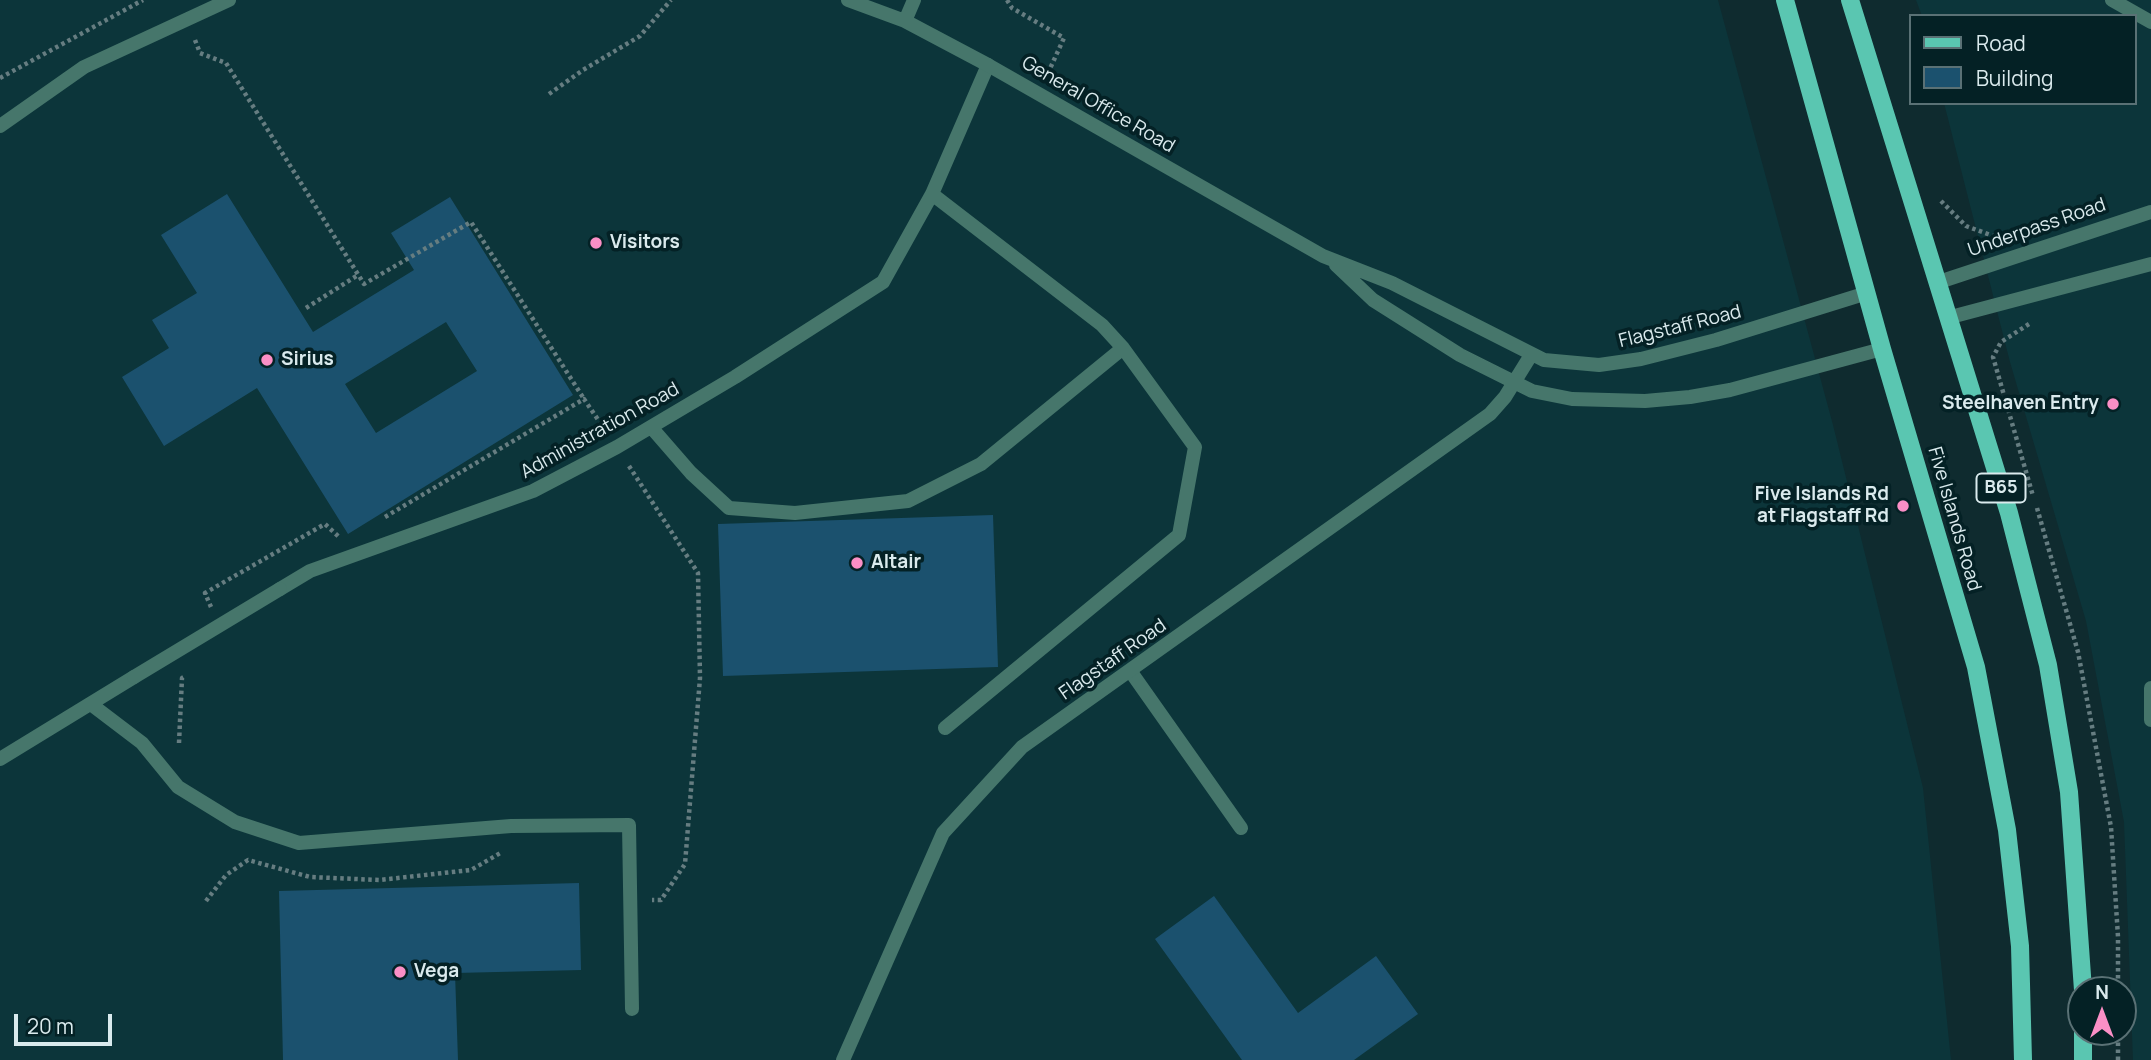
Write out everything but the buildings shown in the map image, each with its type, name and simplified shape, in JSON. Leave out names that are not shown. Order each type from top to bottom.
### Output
[{"type":"main road","name":"Five Islands Road","points":[[1785,0],[1882,349],[1976,667],[1989,724],[2007,830],[2020,946],[2023,1060]]},
{"type":"main road","name":"B65","points":[[1850,0],[2009,513],[2048,665],[2070,792],[2082,976]]},
{"type":"street","points":[[0,126],[84,67],[229,0]]},
{"type":"street","name":"General Office Road","points":[[848,0],[905,21],[988,65],[1323,256],[1392,283],[1531,355]]},
{"type":"street","points":[[905,21],[914,0]]},
{"type":"street","points":[[2112,0],[2137,14]]},
{"type":"street","name":"Administration Road","points":[[0,759],[310,571],[533,491],[617,447],[883,282],[932,194],[988,65]]},
{"type":"street","points":[[932,194],[1102,325],[1123,348],[1195,447],[1179,535],[946,727]]},
{"type":"street","name":"Underpass Road","points":[[1936,283],[2151,212]]},
{"type":"street","name":"General Office Road","points":[[1323,256],[1373,300],[1434,339],[1514,383]]},
{"type":"street","points":[[1947,318],[2151,264]]},
{"type":"street","name":"Flagstaff Road","points":[[843,1060],[943,833],[1022,747],[1478,424],[1498,407],[1531,355],[1559,364],[1581,365],[1642,359],[1716,341],[1867,293]]},
{"type":"street","points":[[652,427],[691,473],[729,508],[795,513],[908,501],[981,464],[1123,348]]},
{"type":"street","points":[[1514,383],[1532,391],[1572,399],[1645,401],[1730,390],[1882,349]]},
{"type":"street","points":[[1131,672],[1241,828]]},
{"type":"street","points":[[2151,688],[2151,720]]},
{"type":"street","points":[[92,705],[142,743],[178,787],[235,822],[299,843],[511,826],[629,825],[632,1009]]},
{"type":"path","points":[[0,78],[143,0]]},
{"type":"path","points":[[549,94],[640,36],[671,0]]},
{"type":"path","points":[[1007,0],[1012,8],[1064,38],[1040,94]]},
{"type":"path","points":[[187,18],[200,53],[226,63],[364,284],[471,222],[698,573],[700,678],[685,864],[661,900],[632,901]]},
{"type":"path","points":[[1937,195],[1966,226],[1986,236],[2006,237]]},
{"type":"path","points":[[306,308],[358,275]]},
{"type":"path","points":[[380,520],[584,399]]},
{"type":"path","points":[[221,626],[205,593],[325,524],[344,541]]},
{"type":"path","points":[[179,743],[182,678],[192,671]]},
{"type":"path","points":[[206,901],[226,875],[248,860],[310,877],[379,880],[471,870],[505,850]]},
{"type":"shaded area","points":[[0,0],[1718,0],[1833,425],[1923,788],[1951,1060],[0,1060]]},
{"type":"shaded area","points":[[1916,0],[2151,0],[2151,1060],[2133,1060],[2132,1046],[2137,1046],[2137,976],[2130,976],[2124,822],[2086,621],[2010,362],[1945,105],[2137,105],[2137,14],[1921,14]]},
{"type":"place","name":"Visitors","points":[[596,243]]},
{"type":"place","name":"Sirius","points":[[267,360]]},
{"type":"place","name":"Steelhaven Entry","points":[[2113,404]]},
{"type":"place","name":"Five Islands Rd at Flagstaff Rd","points":[[1903,506]]},
{"type":"place","name":"Altair","points":[[857,563]]},
{"type":"place","name":"Vega","points":[[400,972]]}]
